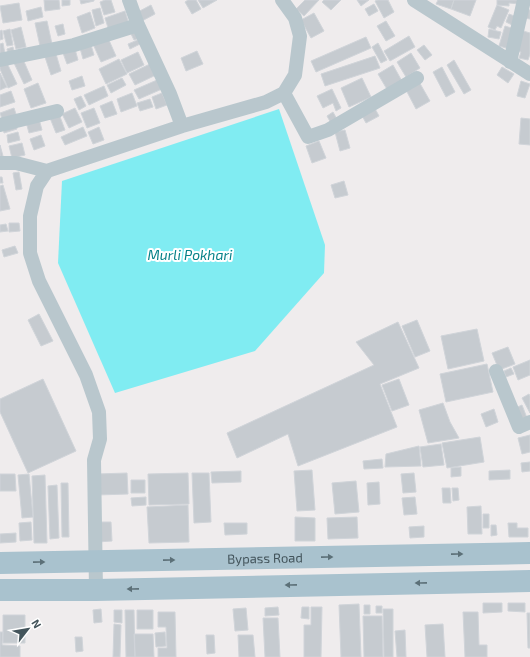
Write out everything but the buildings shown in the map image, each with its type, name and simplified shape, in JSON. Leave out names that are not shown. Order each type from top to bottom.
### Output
[{"type":"main road","name":"Bypass Road","points":[[0,563],[530,552]]},
{"type":"main road","points":[[0,590],[96,590],[530,581]]},
{"type":"street","points":[[129,0],[138,25],[170,94],[182,126]]},
{"type":"street","points":[[0,163],[16,163],[47,171],[182,126],[266,102],[284,94],[296,75],[300,36],[296,18],[282,0]]},
{"type":"street","points":[[414,0],[530,74]]},
{"type":"street","points":[[510,62],[524,0]]},
{"type":"street","points":[[0,60],[74,45],[138,25]]},
{"type":"street","points":[[284,94],[308,137],[328,130],[417,78]]},
{"type":"street","points":[[0,125],[57,111]]},
{"type":"street","points":[[47,171],[37,186],[30,216],[30,252],[39,281],[86,375],[99,412],[100,439],[94,460],[96,590]]},
{"type":"street","points":[[496,371],[520,427],[530,422]]},
{"type":"water","name":"Murli Pokhari","points":[[279,109],[325,245],[324,273],[255,351],[115,393],[58,263],[62,181]]}]
